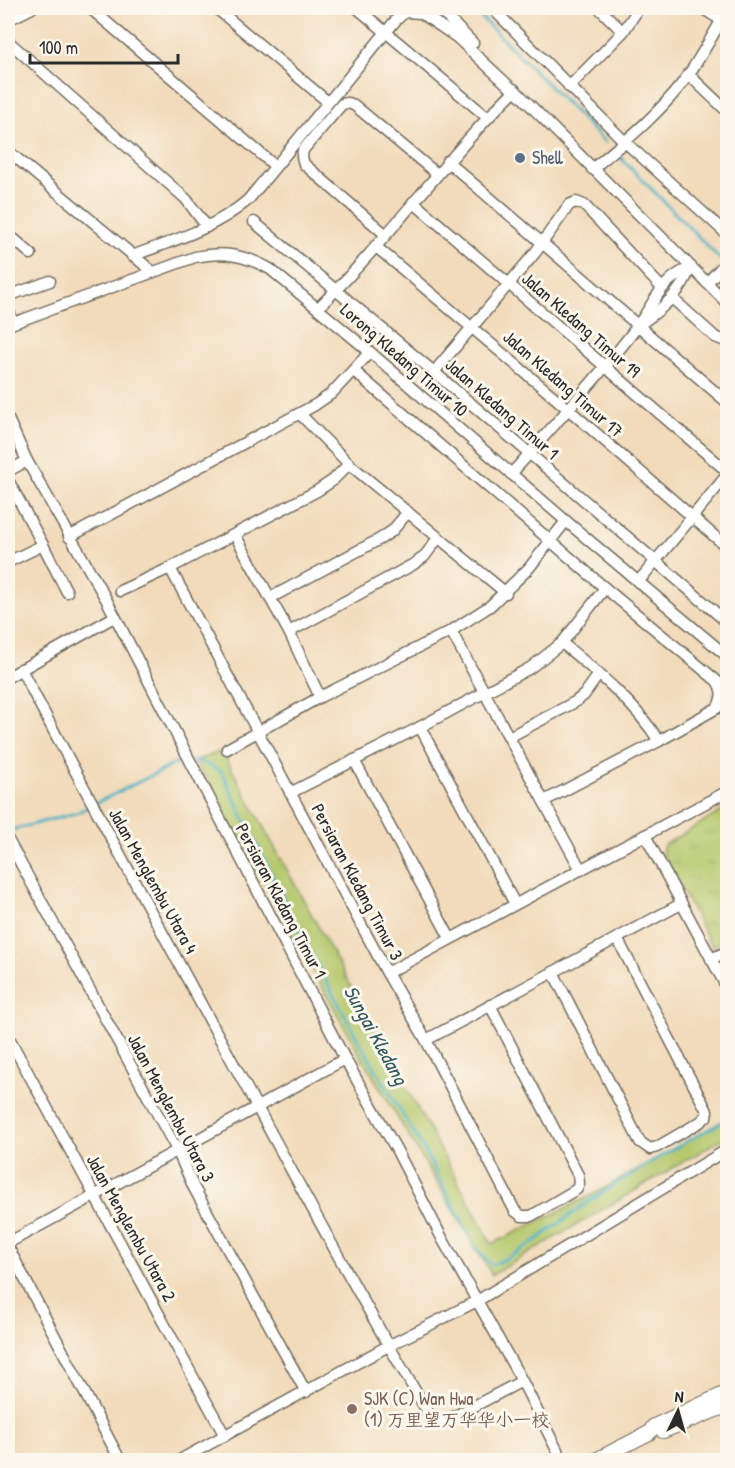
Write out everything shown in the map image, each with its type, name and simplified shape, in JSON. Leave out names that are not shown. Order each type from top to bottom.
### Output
[{"type":"main road","points":[[596,1461],[649,1432],[654,1426],[728,1392]]},
{"type":"main road","points":[[649,1432],[659,1432],[728,1407]]},
{"type":"street","points":[[8,21],[32,8]]},
{"type":"street","points":[[90,8],[275,166]]},
{"type":"street","points":[[216,8],[328,102]]},
{"type":"street","points":[[357,8],[487,117]]},
{"type":"street","points":[[396,20],[400,8]]},
{"type":"street","points":[[426,8],[526,100],[728,304]]},
{"type":"street","points":[[438,8],[513,84],[515,90]]},
{"type":"street","points":[[492,8],[625,142],[728,235]]},
{"type":"street","points":[[599,8],[623,32]]},
{"type":"street","points":[[569,87],[623,32],[639,8]]},
{"type":"street","points":[[592,169],[625,142],[674,92],[688,74],[725,15],[702,8]]},
{"type":"street","points":[[132,256],[207,227],[232,213],[248,200],[405,12],[421,13],[455,36]]},
{"type":"street","points":[[8,41],[186,199],[207,227]]},
{"type":"street","points":[[688,74],[728,112]]},
{"type":"street","points":[[318,308],[386,234],[447,161],[515,90]]},
{"type":"street","points":[[386,234],[304,164],[303,150],[342,104],[354,105],[436,174]]},
{"type":"street","points":[[8,151],[153,272]]},
{"type":"street","points":[[447,161],[728,403]]},
{"type":"street","name":"Jalan Kledang Timur 19","points":[[413,202],[728,473]]},
{"type":"street","points":[[434,372],[542,243],[569,205],[576,202],[584,205],[662,288]]},
{"type":"street","name":"Jalan Kledang Timur 1","points":[[254,222],[728,623]]},
{"type":"street","points":[[8,234],[31,254]]},
{"type":"street","name":"Jalan Kledang Timur 17","points":[[375,246],[728,548]]},
{"type":"street","name":"Lorong Kledang Timur 10","points":[[10,324],[209,254],[239,256],[255,260],[270,269],[318,308],[728,657]]},
{"type":"street","points":[[707,283],[728,260]]},
{"type":"street","points":[[511,474],[637,327],[662,288],[678,273],[690,268]]},
{"type":"street","points":[[637,327],[672,298],[686,280],[690,268]]},
{"type":"street","points":[[8,297],[50,281]]},
{"type":"street","points":[[672,298],[715,337],[728,342]]},
{"type":"street","points":[[8,309],[10,324]]},
{"type":"street","points":[[69,537],[300,414],[331,394],[370,352]]},
{"type":"street","points":[[354,371],[605,588],[717,681],[721,687],[722,695],[717,708],[544,801]]},
{"type":"street","points":[[300,414],[349,464],[506,593]]},
{"type":"street","name":"Persiaran Kledang Timur 1","points":[[8,419],[27,461],[114,617],[345,1059],[522,1381],[562,1461]]},
{"type":"street","points":[[8,471],[27,461]]},
{"type":"street","points":[[120,591],[170,568],[317,491],[332,481],[349,464]]},
{"type":"street","points":[[638,582],[728,473]]},
{"type":"street","points":[[8,480],[67,592]]},
{"type":"street","points":[[270,598],[380,539],[392,531],[408,512]]},
{"type":"street","points":[[227,749],[320,697],[451,631],[490,606],[506,593],[552,541],[566,521]]},
{"type":"street","points":[[235,535],[289,632],[320,697]]},
{"type":"street","points":[[289,632],[414,564],[424,557],[438,538]]},
{"type":"street","points":[[8,562],[42,545]]},
{"type":"street","name":"Persiaran Kledang Timur 3","points":[[170,568],[387,973],[426,1040],[515,1211],[522,1216],[531,1216],[577,1189],[578,1174],[490,1005]]},
{"type":"street","points":[[290,793],[484,694],[530,668],[562,644],[605,588]]},
{"type":"street","points":[[8,677],[114,617]]},
{"type":"street","points":[[451,631],[580,870]]},
{"type":"street","points":[[562,644],[625,698],[650,726],[659,741]]},
{"type":"street","name":"Jalan Menglembu Utara 4","points":[[21,669],[90,801],[257,1107],[388,1346],[432,1419],[444,1422],[522,1381]]},
{"type":"street","points":[[509,737],[575,702],[584,695],[599,674]]},
{"type":"street","points":[[420,727],[515,904]]},
{"type":"street","points":[[354,760],[450,938]]},
{"type":"street","points":[[387,973],[728,791]]},
{"type":"street","points":[[645,835],[728,990]]},
{"type":"street","name":"Jalan Menglembu Utara 3","points":[[9,844],[177,1150],[194,1188],[306,1392]]},
{"type":"street","points":[[426,1040],[681,904]]},
{"type":"street","points":[[553,972],[640,1142],[650,1149],[657,1147],[700,1122],[706,1117],[707,1111],[617,938]]},
{"type":"street","points":[[711,959],[728,951]]},
{"type":"street","name":"Jalan Menglembu Utara 2","points":[[8,1036],[225,1436]]},
{"type":"street","points":[[120,1461],[8,1245],[94,1195],[345,1059]]},
{"type":"street","points":[[180,1461],[388,1346],[477,1301],[728,1149]]},
{"type":"green space","points":[[222,751],[492,1244],[594,1194],[727,1118],[727,1136],[492,1275],[359,1053],[195,761]]},
{"type":"green space","points":[[727,808],[727,939],[712,947],[662,853],[664,845]]},
{"type":"waterway","points":[[472,8],[605,142]]},
{"type":"waterway","points":[[620,157],[720,259]]},
{"type":"waterway","name":"Sungai Kledang","points":[[193,762],[200,761],[221,771],[300,933],[357,1038],[424,1150],[476,1249],[492,1265],[530,1245],[588,1202],[639,1169],[728,1119]]},
{"type":"waterway","name":"Sungai Kledang","points":[[8,831],[76,813],[179,762],[186,762]]},
{"type":"place","name":"Shell","points":[[520,158]]},
{"type":"place","name":"SJK (C) Wan Hwa (1) 万里望万华华小一校","points":[[352,1409]]}]
